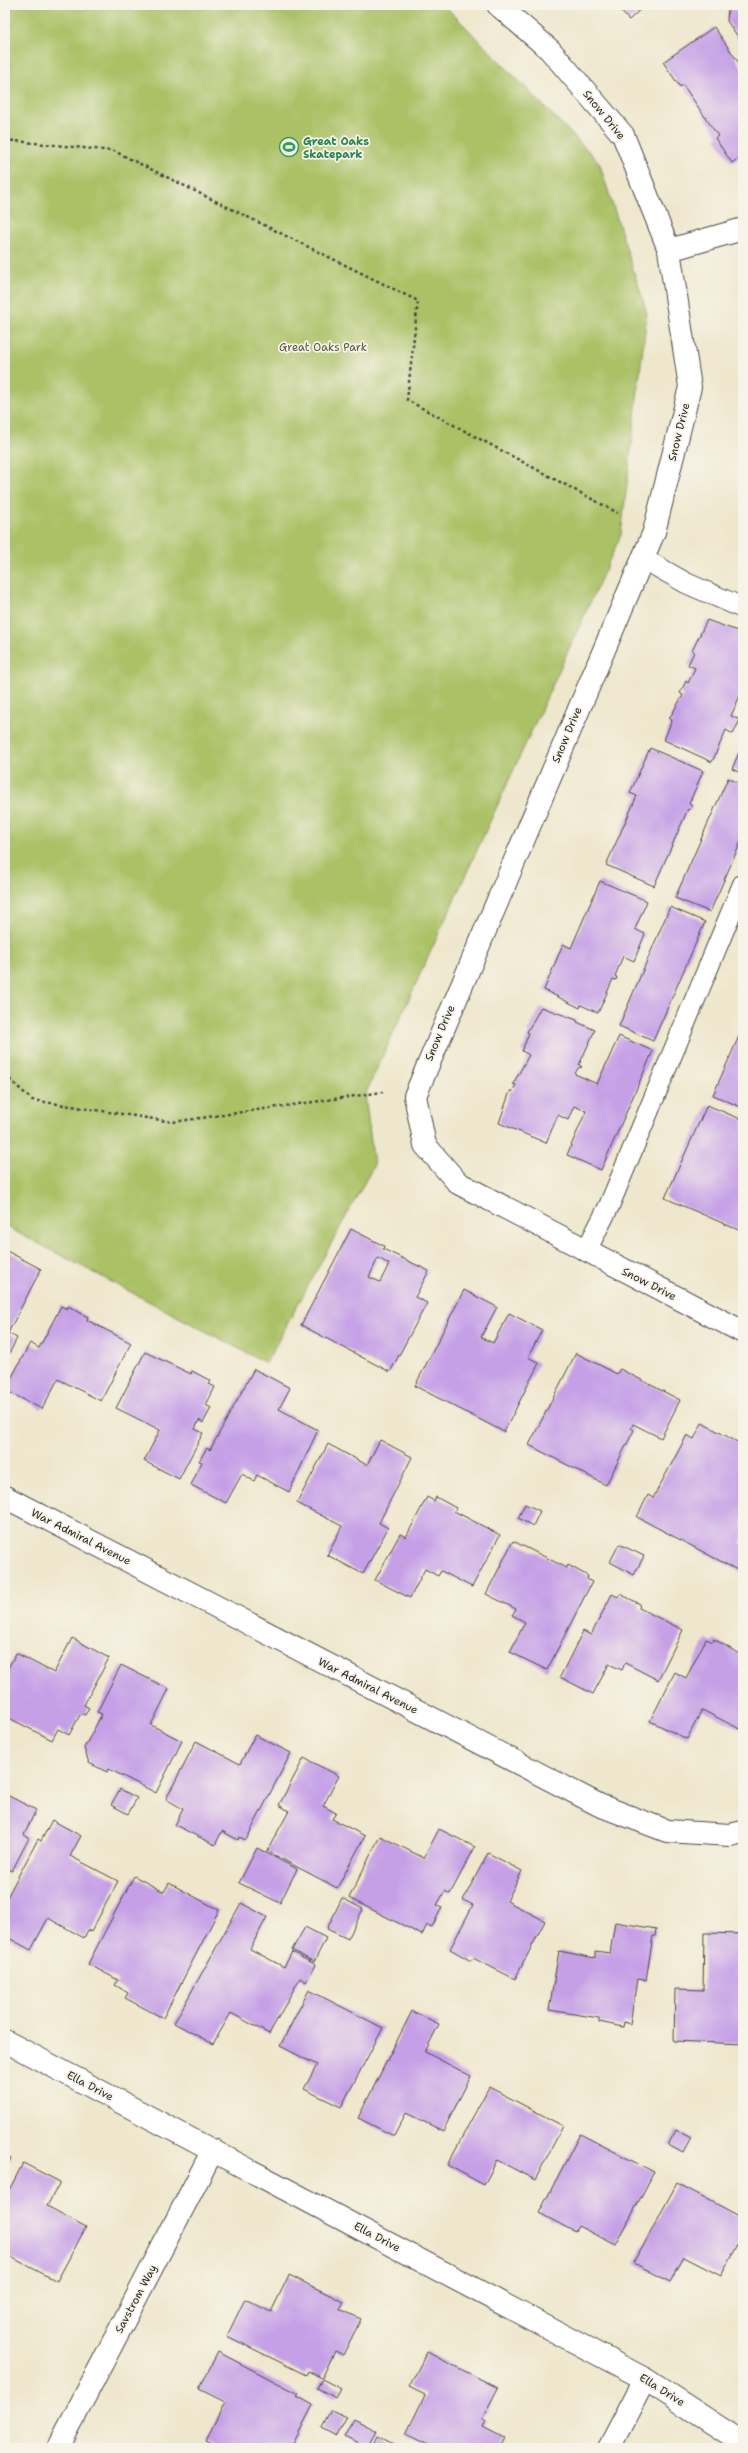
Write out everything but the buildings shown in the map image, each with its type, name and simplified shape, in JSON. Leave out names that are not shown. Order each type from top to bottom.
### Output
[{"type":"street","name":"Snow Drive","points":[[498,5],[550,50],[623,135],[669,250],[690,387],[654,532],[415,1096],[425,1145],[458,1183],[586,1252],[743,1332]]},
{"type":"street","points":[[669,250],[743,228]]},
{"type":"street","name":"War Admiral Avenue","points":[[5,1497],[599,1805],[667,1830],[730,1835],[743,1832]]},
{"type":"street","name":"Ella Drive","points":[[5,2041],[645,2379],[743,2443]]},
{"type":"street","name":"Savstrom Way","points":[[58,2448],[213,2150]]},
{"type":"street","points":[[609,2448],[645,2379]]},
{"type":"lane","points":[[642,558],[686,583],[743,608]]},
{"type":"lane","points":[[586,1252],[609,1206],[743,884]]},
{"type":"path","points":[[5,140],[114,151],[418,301],[407,400],[618,513]]},
{"type":"path","points":[[5,1075],[32,1100],[173,1122],[377,1092],[415,1096]]},
{"type":"green space","name":"Great Oaks Park","points":[[5,5],[444,5],[599,162],[647,313],[621,535],[365,1095],[374,1165],[266,1363],[5,1226]]},
{"type":"place","name":"Great Oaks Skatepark","points":[[289,147]]}]
